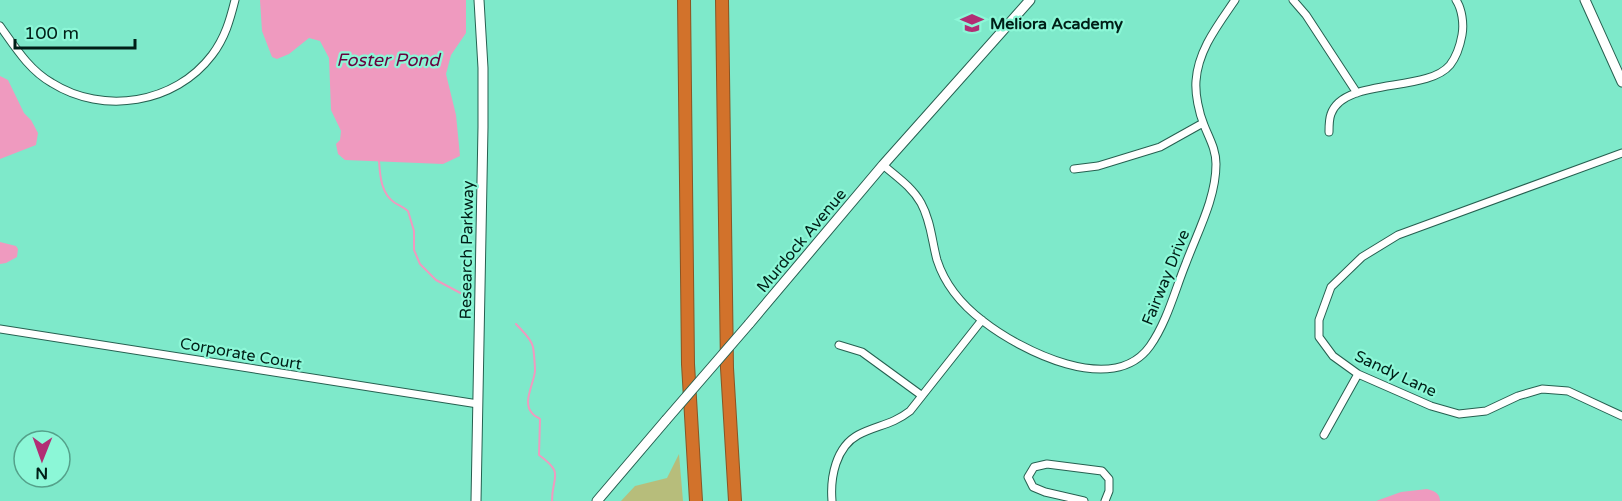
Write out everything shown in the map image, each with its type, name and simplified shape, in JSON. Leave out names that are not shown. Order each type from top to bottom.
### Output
[{"type":"highway","points":[[684,0],[688,372],[696,501]]},
{"type":"highway","points":[[722,0],[727,368],[735,501]]},
{"type":"main road","name":"Research Parkway","points":[[477,501],[483,127],[480,0]]},
{"type":"main road","name":"Murdock Avenue","points":[[597,501],[883,165],[1030,0]]},
{"type":"main road","points":[[1585,0],[1618,66],[1622,82]]},
{"type":"street","points":[[0,26],[23,58],[50,83],[71,94],[90,100],[126,101],[148,98],[170,89],[190,76],[212,56],[225,33],[235,0]]},
{"type":"street","name":"Fairway Drive","points":[[883,165],[908,186],[922,204],[938,262],[952,293],[982,320],[1022,347],[1064,364],[1091,369],[1114,368],[1133,361],[1150,347],[1164,319],[1213,192],[1216,162],[1213,143],[1203,123],[1196,81],[1202,51],[1234,0]]},
{"type":"street","points":[[1293,0],[1306,15],[1357,93]]},
{"type":"street","points":[[1329,132],[1331,114],[1336,104],[1357,93],[1433,77],[1449,66],[1460,49],[1463,28],[1456,0]]},
{"type":"street","points":[[1074,169],[1098,166],[1160,147],[1203,123]]},
{"type":"street","name":"Sandy Lane","points":[[1622,153],[1398,235],[1362,257],[1331,287],[1319,320],[1319,337],[1333,356],[1358,374],[1431,406],[1459,414],[1486,411],[1518,396],[1542,389],[1568,391],[1622,416]]},
{"type":"street","points":[[832,501],[831,492],[836,463],[844,445],[859,435],[896,421],[910,411],[982,320]]},
{"type":"street","name":"Corporate Court","points":[[0,329],[478,404]]},
{"type":"street","points":[[839,345],[862,352],[921,395]]},
{"type":"street","points":[[1324,435],[1358,374]]},
{"type":"street","points":[[1083,501],[1033,487],[1028,477],[1034,467],[1047,464],[1102,471],[1109,479],[1109,491],[1105,501]]},
{"type":"green space","points":[[679,454],[683,501],[621,501],[635,486],[667,478]]},
{"type":"water","name":"Foster Pond","points":[[260,0],[466,0],[466,33],[451,55],[446,74],[456,115],[460,156],[443,164],[345,160],[338,154],[336,144],[340,140],[341,131],[331,110],[329,58],[320,41],[309,38],[289,54],[277,59],[272,57],[262,31]]},
{"type":"water","points":[[0,76],[8,80],[24,113],[38,133],[36,145],[0,159]]},
{"type":"water","points":[[0,242],[16,246],[17,257],[0,264]]},
{"type":"water","points":[[1427,489],[1438,494],[1440,501],[1376,501],[1401,492]]},
{"type":"waterway","points":[[379,161],[382,184],[387,195],[408,211],[414,231],[414,250],[420,264],[436,280],[466,296]]},
{"type":"waterway","points":[[516,324],[533,347],[535,371],[528,404],[529,409],[540,419],[539,455],[555,471],[552,501]]},
{"type":"place","name":"Meliora Academy","points":[[972,23]]}]
